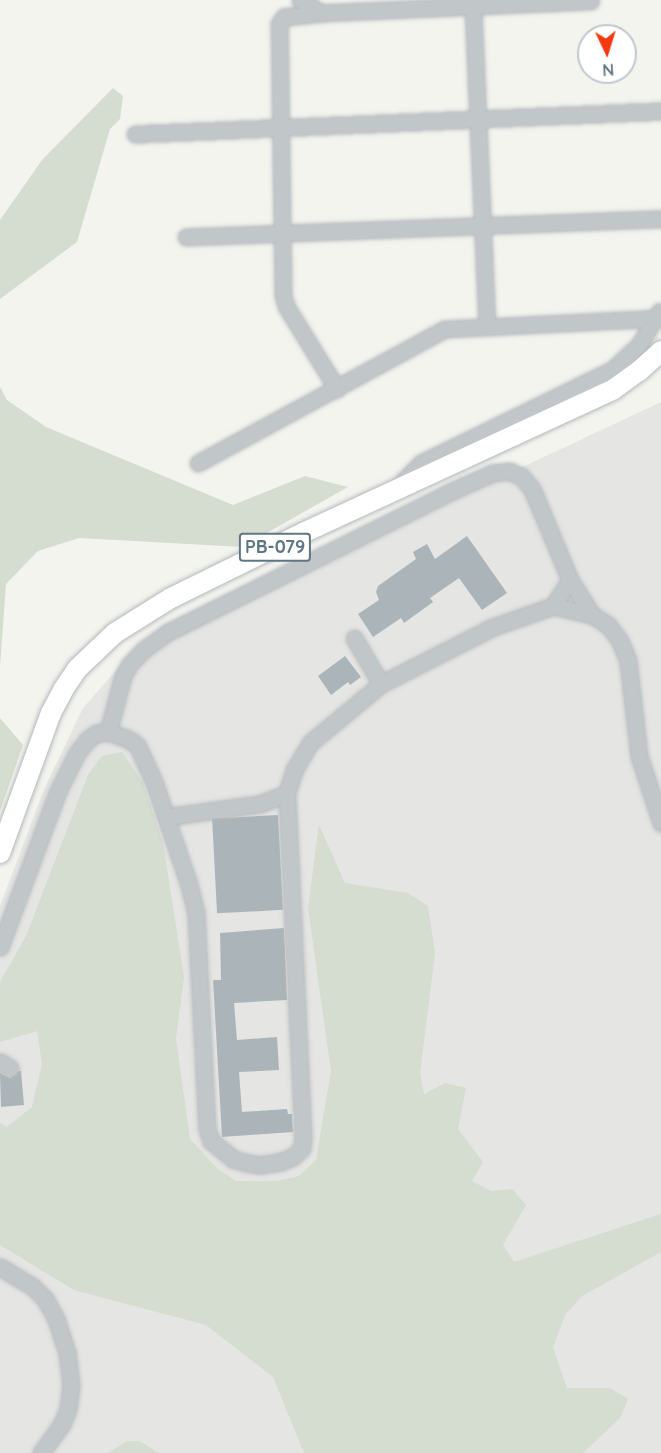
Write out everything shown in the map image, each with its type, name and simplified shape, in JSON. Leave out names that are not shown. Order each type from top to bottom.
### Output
[{"type":"main road","name":"PB-079","points":[[0,852],[51,713],[77,669],[115,633],[171,598],[614,388],[639,371],[661,351]]},
{"type":"street","points":[[300,0],[321,13]]},
{"type":"street","points":[[337,389],[286,306],[283,295],[284,233],[279,24],[284,17],[321,13],[591,2]]},
{"type":"street","points":[[473,7],[487,325]]},
{"type":"street","points":[[135,134],[661,111]]},
{"type":"street","points":[[186,237],[661,219]]},
{"type":"street","points":[[198,463],[445,329],[660,315]]},
{"type":"street","points":[[394,491],[407,474],[421,463],[612,370],[639,345],[660,315]]},
{"type":"street","points":[[108,732],[123,676],[129,665],[143,650],[166,633],[492,474],[509,471],[515,473],[521,476],[532,489],[570,580],[592,615]]},
{"type":"street","points":[[553,606],[570,580]]},
{"type":"street","points":[[0,947],[58,791],[77,753],[87,740],[97,733],[118,734],[137,745],[145,759],[166,817],[196,913],[207,1128],[211,1141],[233,1159],[260,1165],[280,1162],[294,1156],[302,1148],[303,1137],[287,793],[294,770],[310,743],[381,684],[493,627],[553,606],[592,615],[608,625],[620,641],[628,661],[639,756],[661,823]]},
{"type":"street","points":[[354,638],[381,684]]},
{"type":"street","points":[[166,817],[260,804],[287,793]]},
{"type":"street","points":[[0,1267],[32,1286],[45,1299],[56,1319],[67,1352],[71,1385],[68,1409],[63,1424],[41,1453]]},
{"type":"shaded area","points":[[113,88],[123,96],[120,119],[110,129],[77,242],[0,299],[0,220],[42,160]]},
{"type":"shaded area","points":[[0,387],[7,400],[46,427],[233,505],[305,476],[348,487],[242,547],[79,538],[38,551],[6,584],[0,667]]},
{"type":"shaded area","points":[[661,402],[661,1453],[0,1453],[0,906],[44,789],[83,708],[120,666],[186,625]]},
{"type":"shaded area","points":[[0,718],[23,745],[0,811]]},
{"type":"shaded area","points":[[122,752],[143,783],[163,843],[184,977],[176,1039],[190,1139],[218,1169],[236,1181],[278,1181],[299,1176],[316,1160],[331,1071],[308,908],[319,825],[345,883],[408,893],[428,906],[435,953],[420,1073],[424,1094],[445,1083],[466,1088],[458,1129],[483,1162],[472,1181],[491,1191],[512,1189],[526,1205],[503,1245],[514,1262],[661,1214],[661,1252],[582,1296],[565,1315],[553,1347],[567,1388],[610,1388],[628,1399],[620,1418],[583,1453],[304,1453],[273,1377],[206,1325],[74,1290],[0,1245],[0,1123],[7,1127],[32,1107],[42,1064],[37,1031],[0,1042],[0,982],[26,936],[88,775],[102,756]]},
{"type":"shaded area","points":[[127,1441],[139,1441],[159,1453],[108,1453]]},
{"type":"building","points":[[467,536],[507,593],[482,610],[459,578],[430,598],[433,602],[404,623],[401,618],[373,637],[358,614],[379,600],[376,592],[378,586],[416,559],[413,552],[427,544],[435,559]]},
{"type":"building","points":[[345,656],[361,677],[350,685],[348,682],[331,695],[318,676]]},
{"type":"building","points":[[278,815],[283,910],[217,913],[212,818]]},
{"type":"building","points":[[284,928],[287,1000],[234,1003],[237,1040],[277,1037],[279,1070],[239,1072],[242,1112],[287,1109],[288,1114],[292,1114],[293,1132],[222,1137],[213,980],[221,980],[220,933]]},
{"type":"building","points":[[21,1071],[24,1105],[1,1107],[0,1073],[10,1078]]}]
